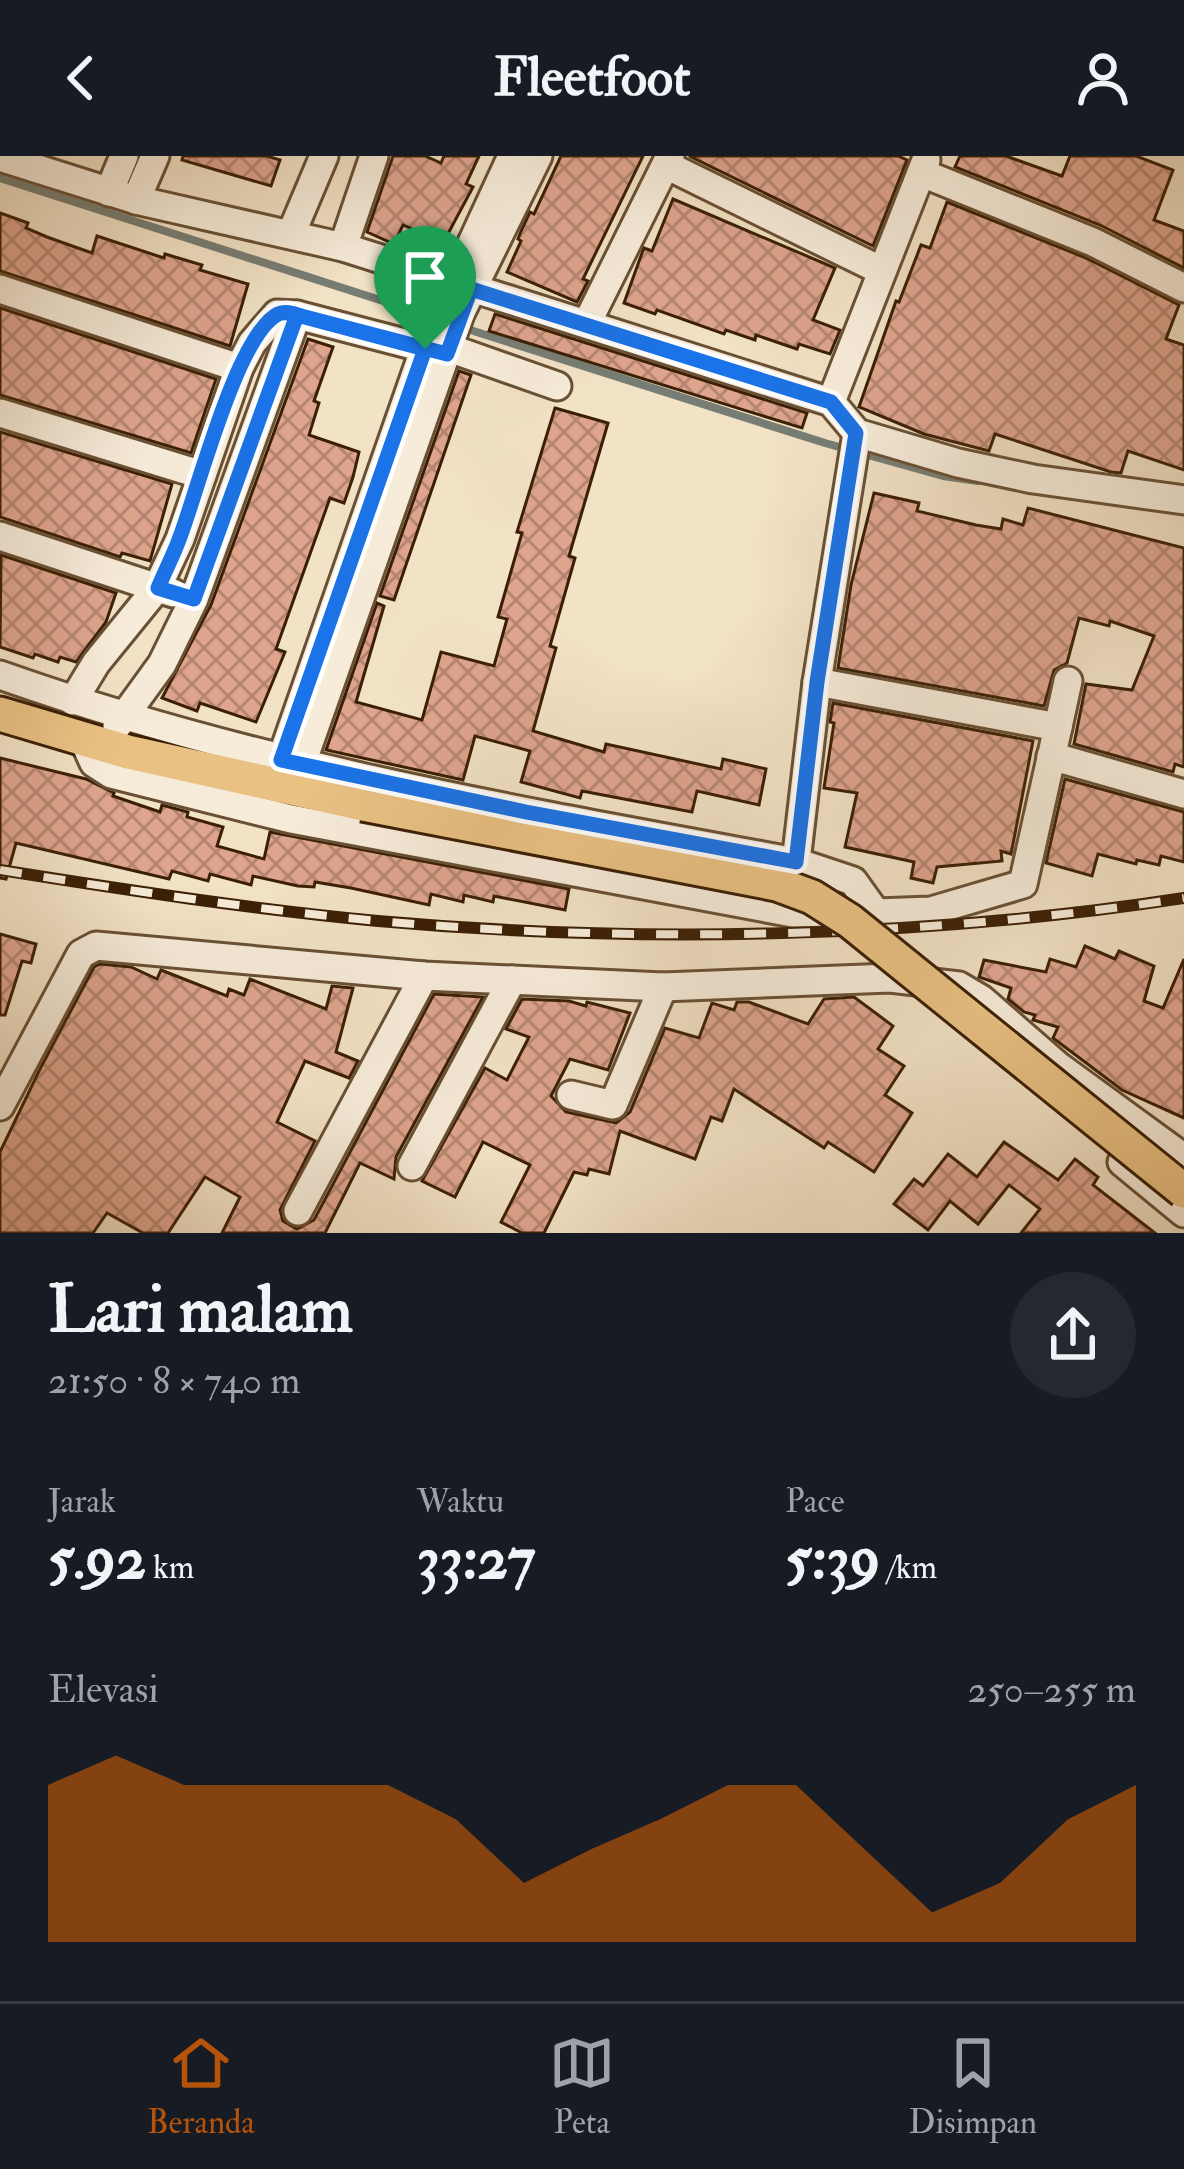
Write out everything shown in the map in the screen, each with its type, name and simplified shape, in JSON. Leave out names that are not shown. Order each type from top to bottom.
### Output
[{"type":"main road","points":[[0,713],[106,746],[363,804],[777,884],[812,897],[850,921],[1184,1191]]},
{"type":"street","points":[[123,196],[124,156]]},
{"type":"street","points":[[123,196],[155,156]]},
{"type":"street","points":[[291,234],[324,156]]},
{"type":"street","points":[[343,247],[374,156]]},
{"type":"street","points":[[291,763],[512,156]]},
{"type":"street","points":[[447,325],[538,156]]},
{"type":"street","points":[[0,157],[123,196],[343,247],[447,325],[557,386]]},
{"type":"street","points":[[587,323],[668,161],[882,271]]},
{"type":"street","points":[[831,402],[925,165],[1184,288]]},
{"type":"street","points":[[0,289],[239,368]]},
{"type":"street","points":[[73,701],[96,663],[158,588],[239,368],[252,343],[277,314],[447,325],[587,323],[831,402],[856,438],[1033,479],[1184,500]]},
{"type":"street","points":[[297,315],[194,599],[162,664],[94,763],[111,774],[291,819],[793,914],[932,911],[1023,884],[1068,681]]},
{"type":"street","points":[[0,413],[202,475]]},
{"type":"street","points":[[796,862],[817,682],[856,438]]},
{"type":"street","points":[[0,536],[194,599]]},
{"type":"street","points":[[0,674],[73,701],[291,763],[796,862],[853,881],[876,913]]},
{"type":"street","points":[[817,682],[1058,727]]},
{"type":"street","points":[[1051,756],[1184,794]]},
{"type":"street","points":[[0,1106],[81,954],[103,945],[424,976],[663,987],[890,978],[959,986],[981,999],[1058,1066],[1184,1158]]},
{"type":"street","points":[[298,1211],[424,976]]},
{"type":"street","points":[[890,978],[946,1012],[1184,1213]]},
{"type":"street","points":[[412,1166],[512,980]]},
{"type":"street","points":[[572,1095],[613,1105],[663,987]]},
{"type":"building","points":[[183,156],[280,160],[271,186],[182,160]]},
{"type":"building","points":[[393,156],[425,156],[441,163],[444,156],[479,156],[466,184],[473,187],[443,243],[403,225],[394,244],[367,232]]},
{"type":"building","points":[[561,156],[643,156],[583,279],[588,281],[577,302],[507,272],[521,231]]},
{"type":"building","points":[[689,156],[898,156],[907,160],[873,246]]},
{"type":"building","points":[[960,156],[1006,156],[1062,176],[1070,156],[1136,156],[1173,170],[1154,220],[1184,231],[1184,268],[1100,225],[955,167]]},
{"type":"building","points":[[673,199],[835,268],[813,320],[840,330],[830,354],[756,335],[755,340],[726,330],[724,334],[624,303],[644,248],[652,251]]},
{"type":"building","points":[[947,202],[1086,258],[1179,305],[1166,339],[1184,345],[1184,470],[1128,451],[1121,473],[1111,472],[995,434],[989,451],[924,434],[859,407],[896,301],[921,245],[930,248]]},
{"type":"building","points":[[0,213],[92,253],[97,236],[202,265],[200,270],[248,284],[230,346],[0,271]]},
{"type":"building","points":[[0,308],[216,379],[191,453],[0,395]]},
{"type":"building","points":[[495,314],[807,413],[802,428],[489,331]]},
{"type":"building","points":[[308,339],[333,347],[314,401],[319,403],[309,435],[359,452],[353,477],[344,503],[330,498],[276,649],[285,652],[256,722],[200,703],[197,711],[162,698],[211,605]]},
{"type":"building","points":[[459,371],[471,375],[394,600],[380,596]]},
{"type":"building","points":[[555,408],[608,423],[569,556],[575,558],[533,731],[604,752],[606,744],[721,769],[723,759],[766,769],[759,805],[697,791],[692,812],[582,791],[580,798],[521,782],[530,751],[475,736],[463,780],[326,750],[377,603],[384,606],[356,702],[422,720],[441,652],[494,666],[507,619],[498,617],[522,533],[517,532]]},
{"type":"building","points":[[0,432],[172,484],[150,561],[122,553],[120,557],[0,517]]},
{"type":"building","points":[[874,493],[919,503],[917,511],[976,525],[1001,529],[1003,519],[1023,525],[1028,508],[1184,548],[1184,767],[1175,764],[1173,772],[1074,744],[1086,684],[1132,690],[1154,636],[1110,621],[1109,626],[1079,618],[1067,663],[1054,670],[1044,706],[838,668],[851,585]]},
{"type":"building","points":[[1,555],[116,593],[106,622],[76,662],[35,654],[33,658],[0,647]]},
{"type":"building","points":[[833,703],[1033,741],[1011,854],[1001,851],[1002,861],[937,867],[933,883],[911,878],[914,862],[845,847],[857,793],[824,788]]},
{"type":"building","points":[[0,758],[86,779],[113,796],[160,812],[162,805],[188,812],[187,817],[223,827],[217,846],[264,859],[270,832],[569,889],[565,910],[494,896],[493,902],[464,895],[463,902],[431,894],[429,905],[315,882],[314,887],[298,886],[253,876],[251,885],[210,874],[208,881],[172,871],[169,879],[16,843],[6,879],[0,878]]},
{"type":"building","points":[[1065,779],[1184,812],[1184,862],[1161,856],[1159,865],[1137,860],[1136,864],[1098,854],[1092,876],[1046,863]]},
{"type":"building","points":[[0,934],[36,944],[31,963],[22,961],[5,1015],[0,1015]]},
{"type":"building","points":[[1085,946],[1115,959],[1119,951],[1154,966],[1144,1001],[1163,1008],[1184,959],[1184,1118],[1122,1090],[1053,1038],[1058,1027],[1033,1020],[1035,1015],[1008,999],[1011,988],[979,977],[984,960],[1046,972],[1050,959],[1076,967]]},
{"type":"building","points":[[94,967],[131,967],[157,979],[161,970],[227,996],[229,989],[244,995],[250,979],[326,1009],[332,986],[353,988],[336,1052],[358,1061],[349,1078],[305,1061],[277,1122],[315,1141],[280,1210],[283,1221],[297,1229],[314,1220],[434,994],[483,997],[396,1157],[394,1179],[360,1163],[325,1233],[222,1233],[240,1197],[205,1177],[168,1233],[143,1233],[107,1213],[93,1233],[0,1233],[0,1152]]},
{"type":"building","points":[[854,997],[893,1026],[878,1049],[904,1066],[885,1095],[912,1113],[874,1172],[828,1142],[824,1148],[734,1089],[722,1121],[711,1117],[695,1159],[620,1131],[609,1174],[589,1169],[587,1175],[574,1172],[544,1233],[522,1233],[501,1222],[530,1165],[483,1142],[455,1197],[422,1181],[485,1068],[507,1080],[529,1037],[506,1029],[522,999],[586,1006],[587,1002],[630,1013],[608,1070],[570,1059],[551,1096],[566,1112],[616,1123],[630,1112],[665,1028],[699,1038],[712,1003],[734,1010],[737,1002],[749,1002],[808,1024],[824,999]]},
{"type":"building","points":[[1004,1142],[1058,1180],[1075,1159],[1098,1177],[1093,1185],[1155,1233],[1021,1233],[1040,1209],[1009,1185],[978,1224],[950,1201],[928,1230],[894,1204],[914,1179],[923,1186],[948,1154],[977,1177]]},
{"type":"waterway","points":[[0,178],[433,317]]},
{"type":"waterway","points":[[464,328],[825,443],[978,481]]},
{"type":"railway","points":[[0,870],[330,916],[578,933],[884,929],[1184,898]]},
{"type":"route","points":[[471,289],[831,402],[856,433],[817,682],[796,862],[281,760],[425,349],[297,315],[194,599],[158,588],[180,539],[239,368],[252,343],[277,314],[286,312],[447,354],[471,289]]}]
